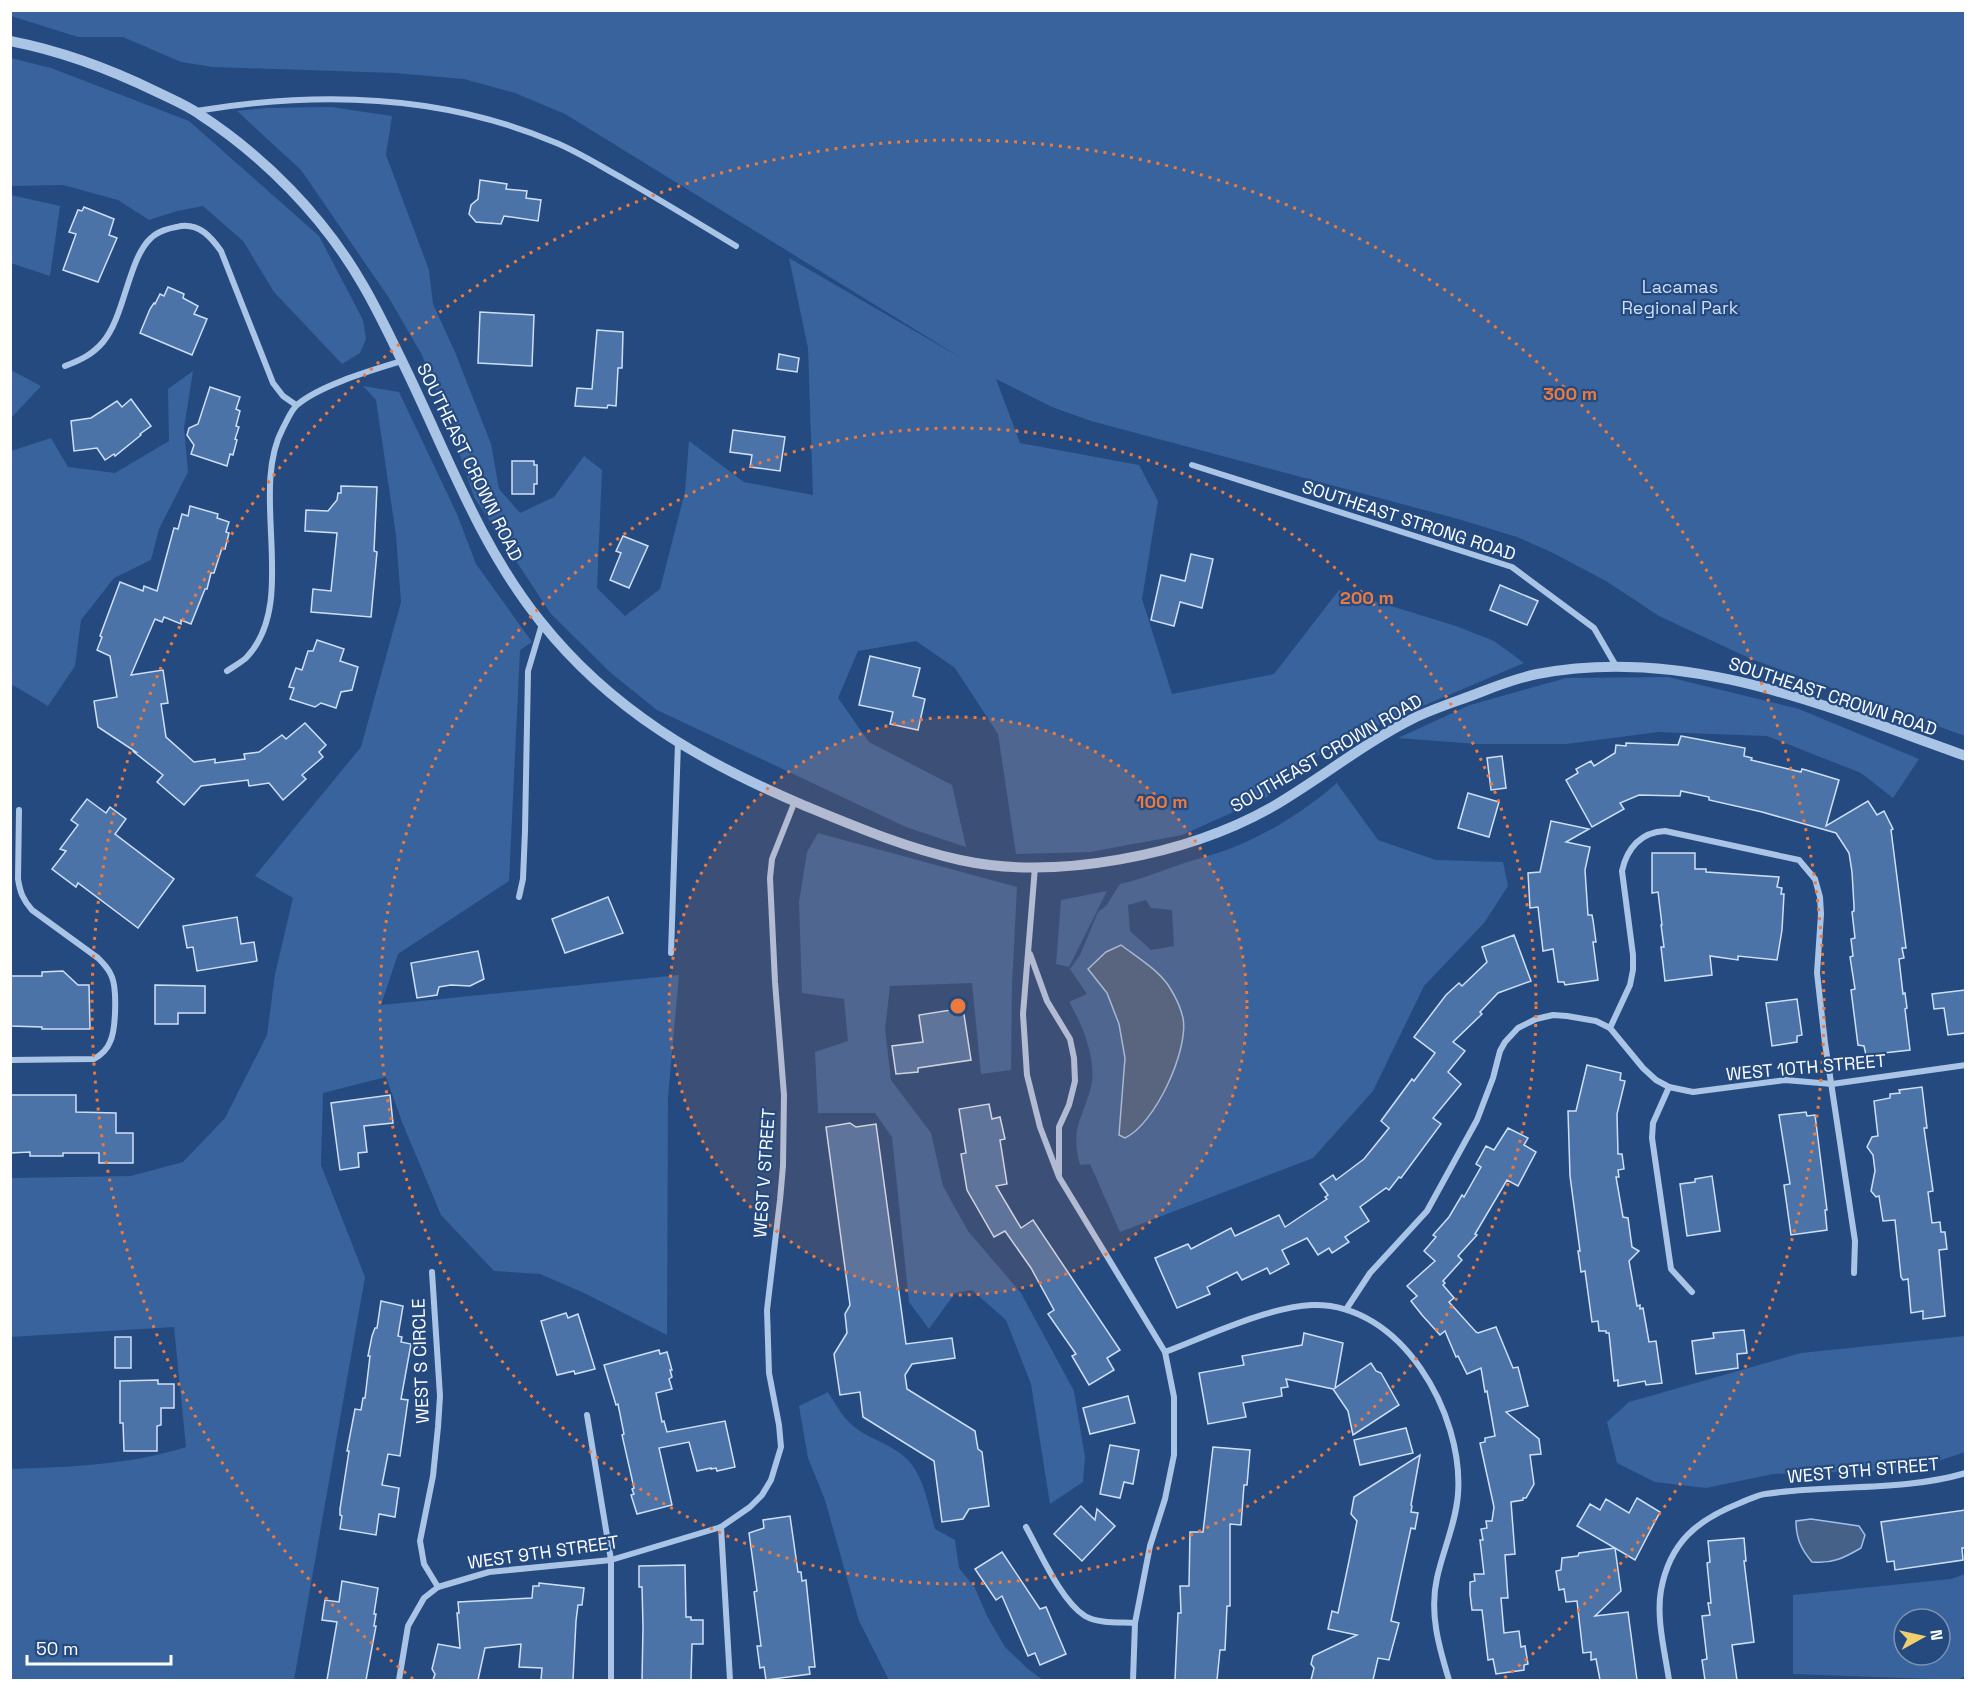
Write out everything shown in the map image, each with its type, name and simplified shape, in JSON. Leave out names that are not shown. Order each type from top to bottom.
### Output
[{"type":"street","name":"SOUTHEAST CROWN ROAD","points":[[10,41],[48,48],[121,74],[196,111],[252,153],[301,201],[362,283],[402,361],[478,524],[510,579],[542,623],[581,667],[622,705],[678,742],[736,774],[852,825],[918,849],[965,861],[1004,867],[1090,864],[1144,855],[1220,832],[1272,807],[1412,719],[1439,708],[1510,681],[1536,674],[1616,666],[1647,666],[1694,672],[1743,682],[1863,720],[1965,756]]},
{"type":"street","points":[[196,111],[244,103],[318,99],[386,101],[478,115],[555,142],[658,199],[736,246]]},
{"type":"street","points":[[65,366],[85,359],[104,341],[113,325],[142,250],[152,237],[169,228],[190,225],[210,235],[221,251],[273,383],[283,396],[296,405]]},
{"type":"street","points":[[227,671],[245,658],[260,639],[269,612],[273,455],[277,439],[296,405],[357,375],[402,361]]},
{"type":"street","name":"SOUTHEAST STRONG ROAD","points":[[1192,465],[1512,567],[1594,628],[1616,666]]},
{"type":"street","points":[[519,897],[523,879],[525,831],[528,671],[542,623]]},
{"type":"street","points":[[671,953],[678,742]]},
{"type":"street","name":"WEST V STREET","points":[[722,1527],[740,1516],[762,1495],[771,1480],[781,1447],[769,1373],[767,1338],[767,1310],[783,1167],[784,1095],[770,878],[772,859],[795,801]]},
{"type":"street","points":[[10,1060],[94,1059],[104,1052],[113,1031],[115,986],[106,966],[98,958],[32,910],[24,901],[18,879],[19,810]]},
{"type":"street","points":[[1347,1308],[1370,1273],[1426,1211],[1477,1120],[1493,1078],[1500,1051],[1512,1033],[1528,1022],[1553,1016],[1582,1018],[1610,1028],[1630,985],[1633,970],[1622,871],[1625,858],[1635,843],[1654,832],[1665,831],[1787,856],[1799,860],[1815,879],[1820,897],[1821,914],[1817,973],[1855,1241],[1854,1273]]},
{"type":"street","points":[[1035,866],[1023,1014],[1027,1075],[1040,1127],[1059,1177],[1165,1352],[1174,1397],[1174,1455],[1165,1499],[1150,1545],[1135,1623],[1133,1680]]},
{"type":"street","points":[[1029,950],[1047,1001],[1070,1039],[1074,1058],[1076,1082],[1059,1126],[1059,1177]]},
{"type":"street","name":"WEST 10TH STREET","points":[[1610,1028],[1656,1080],[1669,1087],[1694,1092],[1785,1080],[1832,1084],[1965,1065]]},
{"type":"street","points":[[1669,1087],[1653,1123],[1652,1138],[1671,1269],[1692,1292]]},
{"type":"street","name":"WEST S CIRCLE","points":[[432,1272],[440,1396],[433,1476],[420,1541],[424,1564],[438,1587]]},
{"type":"street","points":[[1165,1352],[1276,1311],[1310,1305],[1347,1308],[1375,1323],[1408,1353],[1435,1390],[1445,1412],[1453,1437],[1457,1463],[1458,1494],[1453,1523],[1436,1580],[1434,1601],[1434,1623],[1449,1680]]},
{"type":"street","points":[[587,1415],[611,1560],[611,1680]]},
{"type":"street","name":"WEST 9TH STREET","points":[[1669,1680],[1660,1614],[1661,1591],[1668,1566],[1677,1548],[1701,1521],[1719,1511],[1763,1494],[1914,1483],[1965,1473]]},
{"type":"street","points":[[722,1527],[729,1680]]},
{"type":"street","name":"WEST 9TH STREET","points":[[438,1587],[489,1572],[611,1560],[722,1527]]},
{"type":"street","points":[[1026,1527],[1058,1584],[1069,1600],[1085,1616],[1107,1622],[1135,1623]]},
{"type":"street","points":[[399,1680],[408,1626],[424,1598],[438,1587]]},
{"type":"green space","name":"Lacamas Regional Park","points":[[10,11],[1965,11],[1965,736],[1751,659],[1659,616],[1606,581],[1517,537],[1458,519],[1091,421],[1052,407],[996,379],[1020,443],[1139,465],[1158,501],[1142,599],[1172,694],[1274,674],[1339,590],[1456,626],[1494,641],[1524,663],[1350,737],[1287,774],[1269,796],[1182,835],[1090,852],[1016,854],[998,734],[955,668],[916,641],[858,651],[838,698],[869,742],[952,785],[966,847],[906,827],[657,710],[611,673],[551,614],[474,497],[454,437],[422,355],[389,298],[301,170],[237,111],[331,107],[392,116],[386,155],[429,270],[433,304],[455,352],[491,444],[499,489],[520,513],[554,497],[584,456],[602,470],[597,588],[625,616],[660,589],[685,492],[689,441],[744,482],[813,495],[808,348],[789,258],[963,359],[565,114],[515,93],[464,79],[395,73],[213,67],[181,62],[123,37],[78,37],[11,16]]},
{"type":"green space","points":[[11,58],[51,68],[189,121],[319,236],[363,320],[366,339],[360,353],[342,364],[274,292],[243,241],[203,206],[149,220],[118,200],[63,185],[11,186]]},
{"type":"green space","points":[[11,195],[60,206],[50,276],[11,263]]},
{"type":"green space","points":[[11,370],[41,386],[10,418]]},
{"type":"green space","points":[[193,371],[184,428],[188,472],[159,529],[151,560],[114,578],[81,620],[75,666],[48,706],[11,684],[11,451],[51,438],[68,467],[115,473],[169,441],[168,389]]},
{"type":"green space","points":[[363,386],[399,392],[457,514],[476,564],[532,642],[520,650],[509,881],[398,954],[381,1005],[679,975],[668,1097],[667,1335],[584,1293],[540,1274],[494,1271],[441,1215],[386,1077],[323,1093],[321,1165],[365,1277],[294,1680],[11,1680],[11,1469],[121,1461],[186,1447],[174,1327],[11,1337],[11,1178],[131,1176],[183,1162],[225,1118],[267,1035],[275,974],[293,898],[255,876],[361,747],[401,602],[396,535],[376,400]]},
{"type":"green space","points":[[1668,677],[1799,709],[1919,759],[1893,798],[1861,773],[1767,736],[1658,732],[1567,744],[1477,744],[1398,738],[1470,705],[1566,678]]},
{"type":"green space","points":[[1336,782],[1378,840],[1436,860],[1503,862],[1508,886],[1484,923],[1424,986],[1373,1091],[1313,1158],[1120,1232],[1090,1164],[1080,1165],[1077,1152],[1078,1125],[1091,1087],[1092,1066],[1088,1043],[1069,1002],[1087,994],[1070,969],[1080,955],[1098,912],[1106,906],[1120,884],[1237,846],[1296,814]],"holes":[[[1146,900],[1151,908],[1172,910],[1174,946],[1151,950],[1130,931],[1128,905]],[[1107,993],[1166,1090],[1119,1135],[1125,1058],[1119,1024]]]},
{"type":"green space","points":[[818,833],[1017,887],[1011,1070],[981,1074],[972,983],[890,986],[885,1029],[891,1080],[931,1133],[943,1186],[968,1231],[1021,1293],[1074,1391],[1085,1457],[1083,1482],[1050,1504],[1031,1384],[1006,1320],[972,1290],[955,1293],[929,1329],[909,1302],[892,1137],[875,1113],[818,1113],[815,1052],[848,1041],[844,999],[802,993],[799,902],[807,852]]},
{"type":"green space","points":[[1107,891],[1069,967],[1056,964],[1061,900]]},
{"type":"green space","points":[[1965,1336],[1965,1452],[1912,1470],[1773,1474],[1706,1488],[1655,1482],[1617,1463],[1607,1422],[1629,1402],[1801,1353]]},
{"type":"green space","points":[[828,1392],[852,1425],[896,1450],[914,1467],[925,1493],[935,1529],[955,1540],[959,1568],[975,1588],[987,1616],[1005,1647],[1043,1680],[889,1680],[859,1621],[825,1500],[808,1458],[799,1406]]},
{"type":"green space","points":[[1965,1574],[1965,1676],[1958,1680],[1793,1674],[1793,1595],[1951,1579]]},
{"type":"shaded area","points":[[1121,945],[1166,982],[1183,1018],[1181,1048],[1168,1085],[1148,1118],[1125,1138],[1119,1135],[1125,1058],[1119,1024],[1107,993],[1088,969],[1106,952]]},
{"type":"shaded area","points":[[1811,1519],[1859,1526],[1865,1535],[1861,1548],[1838,1560],[1812,1562],[1800,1543],[1796,1521]]},
{"type":"building","points":[[480,180],[507,184],[506,189],[527,191],[526,198],[541,200],[538,221],[504,216],[501,224],[476,222],[469,214],[471,205],[478,199]]},
{"type":"building","points":[[84,207],[114,219],[109,235],[117,238],[98,282],[63,270],[76,234],[69,232],[78,210],[82,211]]},
{"type":"building","points":[[168,287],[184,294],[183,298],[198,306],[194,314],[207,319],[192,355],[140,333],[150,309],[160,294],[164,296]]},
{"type":"building","points":[[480,312],[534,315],[532,366],[478,363]]},
{"type":"building","points":[[597,330],[623,332],[622,368],[618,368],[616,406],[608,405],[607,408],[575,406],[577,388],[592,389]]},
{"type":"building","points":[[779,354],[799,358],[797,372],[777,369]]},
{"type":"building","points":[[210,387],[240,397],[236,409],[240,411],[236,426],[239,427],[235,439],[237,440],[227,466],[191,454],[194,445],[187,435],[189,428],[198,424]]},
{"type":"building","points":[[131,399],[151,426],[115,456],[114,454],[105,460],[97,448],[74,451],[71,421],[91,418],[117,401],[122,407]]},
{"type":"building","points":[[733,430],[785,437],[780,471],[750,467],[752,455],[730,452]]},
{"type":"building","points":[[512,461],[534,461],[534,465],[537,465],[537,484],[534,484],[534,494],[512,494]]},
{"type":"building","points":[[341,486],[377,487],[374,551],[377,552],[371,617],[311,612],[313,589],[331,591],[337,533],[305,531],[306,510],[328,511],[337,500],[338,493],[341,493]]},
{"type":"building","points":[[190,506],[218,514],[217,518],[229,522],[225,549],[222,548],[214,573],[211,573],[207,589],[205,589],[191,624],[181,620],[181,624],[164,617],[162,622],[155,619],[131,675],[163,670],[168,703],[161,704],[166,737],[194,762],[215,759],[215,763],[245,759],[244,754],[259,752],[282,735],[286,739],[305,723],[326,745],[319,752],[323,757],[302,775],[306,779],[283,800],[269,783],[249,786],[248,780],[201,786],[184,805],[157,782],[163,775],[134,752],[136,752],[98,727],[94,701],[117,697],[110,656],[97,650],[120,582],[143,591],[144,586],[157,591],[174,528],[178,529],[182,514],[188,516]]},
{"type":"building","points":[[623,536],[648,546],[629,588],[610,580],[621,553],[616,551]]},
{"type":"building","points":[[1191,554],[1213,559],[1202,608],[1180,602],[1174,626],[1151,620],[1161,575],[1185,581]]},
{"type":"building","points":[[1500,585],[1538,601],[1527,625],[1490,610]]},
{"type":"building","points":[[317,640],[344,649],[340,661],[358,667],[352,690],[341,692],[336,708],[321,703],[315,707],[290,699],[294,688],[289,687],[296,668],[302,670],[308,651],[313,651]]},
{"type":"building","points":[[870,656],[920,668],[913,696],[925,699],[918,730],[890,724],[893,712],[859,705]]},
{"type":"building","points":[[1681,736],[1745,748],[1744,756],[1752,758],[1751,760],[1801,772],[1802,769],[1839,780],[1826,826],[1868,801],[1877,815],[1884,811],[1893,829],[1891,830],[1906,948],[1902,948],[1904,958],[1899,959],[1907,1008],[1905,1009],[1910,1050],[1866,1055],[1864,1046],[1858,1045],[1851,990],[1855,989],[1850,957],[1853,956],[1851,939],[1855,938],[1852,912],[1854,906],[1852,872],[1849,853],[1836,833],[1681,791],[1680,796],[1639,795],[1620,803],[1624,809],[1592,827],[1566,780],[1578,773],[1576,769],[1591,761],[1594,766],[1615,753],[1616,745],[1626,746],[1626,743],[1678,745]]},
{"type":"building","points":[[1502,756],[1506,788],[1491,790],[1487,758]]},
{"type":"building","points":[[1468,793],[1499,802],[1489,837],[1458,828]]},
{"type":"building","points":[[87,799],[106,813],[110,807],[126,819],[115,834],[174,879],[138,928],[78,883],[76,887],[52,869],[66,851],[60,849],[78,825],[71,820]]},
{"type":"building","points":[[1551,821],[1589,829],[1566,842],[1590,847],[1585,870],[1588,915],[1592,915],[1596,942],[1593,942],[1598,980],[1565,985],[1564,982],[1558,982],[1553,949],[1543,951],[1538,907],[1530,908],[1528,873],[1540,872]]},
{"type":"building","points":[[1652,853],[1695,853],[1695,869],[1706,869],[1706,872],[1779,877],[1777,887],[1782,888],[1781,894],[1784,894],[1782,930],[1777,960],[1738,956],[1738,960],[1710,956],[1712,975],[1665,981],[1658,892],[1652,893]]},
{"type":"building","points":[[608,897],[623,933],[565,953],[552,919]]},
{"type":"building","points":[[237,917],[241,944],[254,942],[257,961],[197,971],[193,947],[187,948],[183,926]]},
{"type":"building","points":[[1514,935],[1531,981],[1498,993],[1480,1012],[1482,1014],[1453,1042],[1465,1051],[1448,1072],[1461,1084],[1433,1118],[1441,1124],[1401,1178],[1399,1177],[1389,1190],[1386,1188],[1360,1207],[1369,1221],[1345,1237],[1349,1242],[1332,1253],[1329,1248],[1318,1255],[1307,1238],[1282,1250],[1289,1264],[1270,1274],[1267,1268],[1242,1280],[1237,1272],[1207,1287],[1210,1294],[1177,1308],[1155,1258],[1188,1244],[1191,1249],[1231,1228],[1235,1236],[1279,1215],[1285,1227],[1327,1199],[1325,1197],[1328,1195],[1320,1184],[1333,1175],[1336,1180],[1364,1159],[1389,1128],[1381,1121],[1412,1079],[1414,1081],[1435,1053],[1414,1037],[1446,995],[1459,983],[1462,986],[1487,962],[1482,947]]},
{"type":"building","points":[[478,951],[484,979],[470,986],[439,987],[437,995],[417,998],[411,963]]},
{"type":"building","points":[[63,971],[78,985],[89,985],[90,1029],[10,1026],[11,976],[42,976],[42,972]]},
{"type":"building","points":[[155,985],[205,986],[205,1013],[178,1013],[178,1024],[155,1024]]},
{"type":"building","points":[[1965,990],[1965,1033],[1948,1035],[1944,1008],[1934,1009],[1932,994]]},
{"type":"building","points":[[1797,999],[1802,1035],[1797,1036],[1797,1042],[1772,1046],[1766,1003]]},
{"type":"building","points":[[963,1008],[971,1060],[918,1068],[918,1072],[896,1074],[892,1046],[923,1042],[919,1015]]},
{"type":"building","points":[[1587,1065],[1621,1073],[1620,1080],[1625,1081],[1617,1114],[1618,1154],[1622,1154],[1624,1169],[1618,1170],[1619,1177],[1616,1177],[1623,1217],[1628,1218],[1632,1247],[1639,1251],[1629,1261],[1637,1306],[1640,1305],[1640,1309],[1643,1308],[1649,1342],[1656,1341],[1662,1383],[1646,1385],[1645,1381],[1618,1386],[1618,1380],[1614,1381],[1609,1333],[1599,1331],[1598,1321],[1592,1322],[1585,1271],[1581,1272],[1578,1251],[1580,1251],[1570,1176],[1568,1111],[1576,1111]]},
{"type":"building","points":[[1922,1087],[1927,1128],[1924,1128],[1933,1191],[1928,1192],[1932,1223],[1940,1222],[1941,1232],[1945,1232],[1947,1249],[1939,1250],[1945,1316],[1923,1319],[1923,1311],[1911,1313],[1908,1279],[1903,1280],[1901,1277],[1895,1220],[1883,1221],[1879,1196],[1876,1197],[1871,1191],[1875,1171],[1873,1155],[1867,1147],[1872,1137],[1878,1136],[1874,1101],[1890,1098],[1890,1094],[1900,1093],[1899,1090]]},
{"type":"building","points":[[10,1095],[76,1095],[76,1112],[116,1113],[116,1133],[133,1133],[133,1163],[99,1163],[99,1153],[30,1156],[30,1152],[10,1153]]},
{"type":"building","points":[[390,1095],[393,1123],[364,1126],[367,1152],[358,1153],[359,1167],[340,1170],[331,1103]]},
{"type":"building","points":[[989,1104],[992,1119],[1000,1117],[1005,1139],[1000,1140],[1007,1184],[996,1186],[1021,1228],[1033,1220],[1120,1350],[1107,1358],[1114,1370],[1089,1385],[1072,1356],[1076,1354],[1048,1314],[1054,1310],[1031,1268],[1005,1231],[994,1237],[967,1190],[961,1154],[966,1153],[959,1109]]},
{"type":"building","points":[[1806,1112],[1807,1116],[1815,1115],[1827,1210],[1825,1210],[1827,1230],[1791,1235],[1784,1185],[1790,1184],[1779,1115]]},
{"type":"building","points":[[850,1123],[856,1127],[876,1124],[906,1344],[952,1338],[955,1358],[912,1364],[905,1375],[907,1389],[975,1431],[978,1449],[982,1452],[989,1506],[969,1509],[963,1519],[942,1522],[934,1461],[863,1417],[860,1392],[840,1395],[834,1354],[847,1333],[845,1314],[850,1305],[826,1127]]},
{"type":"building","points":[[1508,1128],[1528,1138],[1524,1145],[1536,1152],[1518,1186],[1507,1180],[1475,1234],[1477,1235],[1458,1256],[1462,1260],[1443,1281],[1445,1283],[1443,1285],[1454,1298],[1449,1302],[1476,1332],[1496,1327],[1513,1368],[1518,1367],[1528,1406],[1506,1412],[1539,1439],[1541,1454],[1530,1455],[1534,1484],[1526,1498],[1511,1502],[1515,1554],[1505,1555],[1508,1598],[1501,1598],[1504,1633],[1519,1631],[1521,1647],[1525,1646],[1528,1664],[1524,1665],[1524,1670],[1496,1674],[1493,1659],[1488,1660],[1482,1610],[1472,1610],[1470,1594],[1470,1582],[1475,1581],[1474,1574],[1484,1574],[1481,1529],[1487,1528],[1486,1521],[1492,1521],[1494,1507],[1480,1443],[1485,1442],[1485,1438],[1495,1436],[1487,1391],[1485,1392],[1481,1368],[1467,1374],[1458,1356],[1456,1357],[1445,1331],[1440,1335],[1422,1315],[1411,1301],[1417,1296],[1407,1286],[1435,1261],[1424,1251],[1436,1237],[1433,1235],[1449,1217],[1462,1195],[1464,1197],[1481,1167],[1476,1164],[1486,1146],[1494,1150]]},
{"type":"building","points":[[1712,1176],[1720,1231],[1687,1236],[1680,1184]]},
{"type":"building","points":[[381,1301],[403,1306],[398,1336],[402,1337],[401,1342],[411,1344],[401,1399],[408,1400],[400,1456],[388,1454],[382,1485],[399,1488],[395,1517],[379,1514],[376,1535],[340,1529],[342,1516],[340,1509],[355,1409],[361,1410],[363,1398],[365,1398],[370,1356],[368,1356],[372,1336],[377,1328]]},
{"type":"building","points":[[566,1313],[568,1318],[578,1314],[595,1369],[575,1374],[574,1371],[557,1375],[541,1321]]},
{"type":"building","points":[[1744,1330],[1747,1353],[1737,1354],[1738,1368],[1696,1374],[1692,1341],[1714,1338],[1713,1333]]},
{"type":"building","points":[[1304,1333],[1343,1343],[1335,1388],[1371,1363],[1376,1371],[1381,1373],[1399,1405],[1353,1435],[1348,1411],[1333,1389],[1286,1379],[1288,1387],[1281,1388],[1282,1396],[1243,1403],[1246,1417],[1208,1424],[1199,1373],[1244,1365],[1242,1356],[1302,1345]]},
{"type":"building","points":[[115,1337],[131,1337],[131,1368],[115,1368]]},
{"type":"building","points":[[659,1350],[660,1354],[667,1352],[672,1370],[670,1370],[672,1377],[669,1379],[672,1389],[656,1393],[662,1422],[664,1421],[667,1432],[725,1421],[735,1467],[717,1471],[716,1468],[711,1468],[697,1471],[689,1442],[659,1448],[672,1505],[637,1514],[631,1495],[634,1494],[632,1489],[634,1488],[622,1435],[624,1434],[618,1404],[616,1405],[604,1365]]},
{"type":"building","points":[[158,1380],[158,1384],[174,1384],[174,1408],[161,1408],[161,1425],[157,1426],[157,1451],[124,1451],[123,1423],[120,1423],[120,1381]]},
{"type":"building","points":[[1128,1396],[1135,1423],[1090,1434],[1083,1408]]},
{"type":"building","points":[[1406,1428],[1413,1453],[1360,1465],[1354,1440]]},
{"type":"building","points":[[1110,1445],[1139,1450],[1133,1484],[1124,1482],[1120,1498],[1100,1494]]},
{"type":"building","points":[[1213,1447],[1250,1450],[1241,1525],[1230,1524],[1230,1606],[1227,1606],[1225,1650],[1220,1650],[1217,1680],[1175,1680],[1178,1613],[1181,1613],[1180,1586],[1189,1586],[1190,1532],[1203,1532]]},
{"type":"building","points":[[1420,1455],[1411,1505],[1411,1512],[1418,1513],[1415,1529],[1411,1528],[1391,1621],[1399,1623],[1389,1660],[1378,1658],[1373,1680],[1311,1680],[1314,1668],[1311,1664],[1313,1656],[1357,1635],[1328,1629],[1332,1611],[1338,1613],[1357,1521],[1351,1514],[1354,1497]]},
{"type":"building","points":[[1637,1498],[1660,1512],[1635,1560],[1577,1526],[1590,1504],[1600,1510],[1606,1499],[1629,1513]]},
{"type":"building","points":[[1081,1506],[1095,1520],[1097,1509],[1115,1526],[1082,1561],[1054,1534]]},
{"type":"building","points":[[1965,1510],[1963,1560],[1895,1570],[1894,1561],[1887,1562],[1881,1522]]},
{"type":"building","points":[[790,1516],[798,1572],[801,1572],[802,1581],[806,1580],[815,1667],[809,1667],[810,1674],[766,1680],[764,1667],[760,1668],[757,1646],[761,1646],[754,1592],[757,1591],[749,1533],[764,1528],[763,1520]]},
{"type":"building","points":[[1744,1538],[1746,1561],[1744,1561],[1754,1642],[1732,1645],[1737,1680],[1705,1680],[1702,1660],[1707,1659],[1702,1616],[1710,1615],[1708,1603],[1711,1603],[1707,1563],[1710,1562],[1708,1541]]},
{"type":"building","points":[[1615,1548],[1621,1591],[1595,1616],[1628,1612],[1637,1680],[1600,1680],[1596,1659],[1591,1660],[1591,1652],[1583,1653],[1577,1601],[1566,1602],[1564,1589],[1559,1590],[1556,1571],[1561,1570],[1562,1558]]},
{"type":"building","points":[[1002,1552],[1040,1609],[1046,1607],[1066,1654],[1040,1665],[1035,1653],[1028,1656],[1002,1596],[996,1600],[975,1569]]},
{"type":"building","points":[[685,1565],[686,1617],[691,1617],[691,1620],[703,1620],[703,1644],[692,1644],[691,1680],[642,1680],[642,1587],[639,1587],[639,1566]]},
{"type":"building","points":[[342,1581],[378,1588],[374,1614],[376,1614],[374,1626],[376,1626],[366,1680],[327,1680],[337,1622],[322,1620],[325,1600],[339,1602]]},
{"type":"building","points":[[539,1583],[584,1588],[582,1605],[578,1605],[576,1621],[573,1680],[541,1680],[542,1668],[519,1667],[521,1644],[485,1648],[478,1680],[433,1680],[435,1674],[432,1669],[438,1644],[460,1648],[458,1602],[532,1598],[533,1586],[539,1586]]}]
